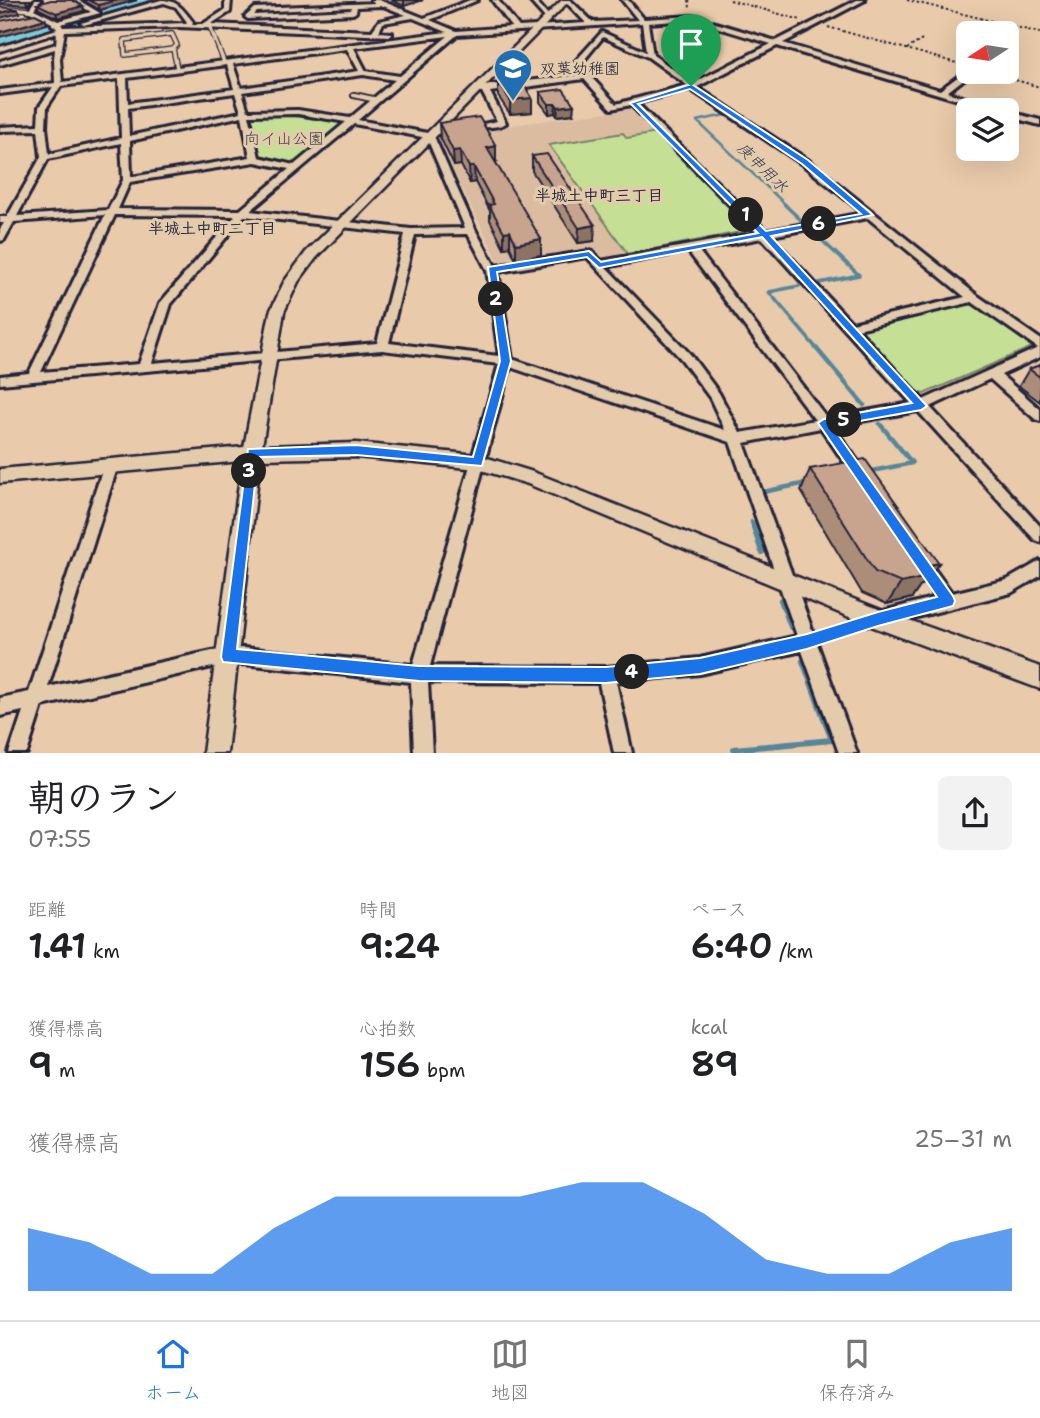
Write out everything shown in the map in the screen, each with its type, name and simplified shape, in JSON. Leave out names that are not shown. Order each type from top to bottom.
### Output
[{"type":"street","points":[[74,0],[97,13]]},
{"type":"street","points":[[0,40],[61,27],[144,0]]},
{"type":"street","points":[[0,49],[97,13],[167,0],[178,6],[190,22],[187,26]]},
{"type":"street","points":[[207,27],[228,11],[228,0]]},
{"type":"street","points":[[374,0],[454,33]]},
{"type":"street","points":[[424,21],[475,0]]},
{"type":"street","points":[[495,0],[516,28]]},
{"type":"street","points":[[532,0],[543,23]]},
{"type":"street","points":[[215,753],[229,657],[252,453],[277,312],[291,282],[311,255],[481,89],[566,0],[588,25],[650,57],[805,162],[974,298],[1040,345]]},
{"type":"street","points":[[625,0],[644,21],[650,57]]},
{"type":"street","points":[[602,34],[576,65],[614,107],[692,86],[862,0]]},
{"type":"street","points":[[24,17],[46,2]]},
{"type":"street","points":[[135,4],[142,27]]},
{"type":"street","points":[[354,5],[353,12],[247,17],[255,10],[354,5],[384,4]]},
{"type":"street","points":[[35,7],[61,27],[187,26],[402,34],[408,38]]},
{"type":"street","points":[[374,34],[381,22],[413,16]]},
{"type":"street","points":[[0,92],[408,38],[543,23],[588,25],[692,18],[958,98]]},
{"type":"street","points":[[0,238],[45,157],[43,107],[59,84],[57,60],[61,27]]},
{"type":"street","points":[[144,368],[166,303],[242,213],[454,33]]},
{"type":"street","points":[[2,63],[60,46]]},
{"type":"street","points":[[349,46],[362,73]]},
{"type":"street","points":[[227,61],[245,113],[255,159]]},
{"type":"street","points":[[125,106],[362,73],[402,79]]},
{"type":"street","points":[[33,377],[127,180],[123,76]]},
{"type":"street","points":[[481,89],[586,77]]},
{"type":"street","points":[[941,93],[956,82]]},
{"type":"street","points":[[481,89],[502,123],[483,125]]},
{"type":"street","points":[[633,103],[764,234],[1040,536]]},
{"type":"street","points":[[45,157],[245,113],[298,112],[432,134],[451,130]]},
{"type":"street","points":[[1019,117],[1040,123]]},
{"type":"street","points":[[0,129],[42,127]]},
{"type":"street","points":[[423,753],[419,674],[506,361],[492,270],[471,231],[432,134]]},
{"type":"street","points":[[127,180],[255,159],[296,168]]},
{"type":"street","points":[[0,220],[114,212],[242,213],[411,232],[471,231]]},
{"type":"street","points":[[599,265],[868,215]]},
{"type":"street","points":[[382,346],[411,232]]},
{"type":"street","points":[[691,248],[824,423],[870,490]]},
{"type":"street","points":[[492,270],[589,254],[686,357],[715,396],[736,439],[848,753]]},
{"type":"street","points":[[848,328],[974,298]]},
{"type":"street","points":[[0,380],[382,346],[506,361],[736,439],[921,406],[1040,352]]},
{"type":"street","points":[[992,374],[1040,416]]},
{"type":"street","points":[[0,476],[252,453],[356,450],[478,462],[533,479],[878,619],[1040,678]]},
{"type":"street","points":[[18,753],[111,465]]},
{"type":"street","points":[[909,545],[948,601]]},
{"type":"street","points":[[878,619],[1011,586],[1040,568]]},
{"type":"street","points":[[0,707],[229,657],[243,656],[419,674],[606,675],[700,666],[807,642]]},
{"type":"street","points":[[606,675],[623,753]]},
{"type":"lane","points":[[0,8],[35,7]]},
{"type":"lane","points":[[207,27],[227,61]]},
{"type":"lane","points":[[172,34],[177,45],[173,49],[125,55],[124,40],[172,34]]},
{"type":"lane","points":[[173,49],[177,68]]},
{"type":"lane","points":[[354,95],[377,100]]},
{"type":"path","points":[[730,0],[956,63]]},
{"type":"path","points":[[907,0],[1040,33]]},
{"type":"path","points":[[907,49],[924,39]]},
{"type":"path","points":[[1019,81],[1040,87]]},
{"type":"path","points":[[807,642],[878,619]]},
{"type":"shaded area","points":[[635,106],[756,232],[602,260],[594,250],[501,266],[437,139],[442,135],[613,111]]},
{"type":"green space","name":"向イ山公園","points":[[275,113],[343,123],[293,164],[261,157],[250,115]]},
{"type":"green space","points":[[623,133],[627,138],[657,133],[751,230],[628,254],[549,145]]},
{"type":"green space","points":[[970,304],[977,306],[1032,347],[924,394],[916,392],[861,332],[863,328]]},
{"type":"building","points":[[51,0],[72,0],[83,6],[56,13],[37,4]]},
{"type":"building","points":[[89,0],[118,0],[98,5]]},
{"type":"building","points":[[0,7],[18,9],[0,13]]},
{"type":"building","points":[[35,14],[45,19],[0,32],[0,21]]},
{"type":"building","points":[[520,78],[532,98],[510,100],[498,82],[502,82],[500,79]]},
{"type":"building","points":[[563,89],[574,105],[558,107],[556,104],[549,104],[540,92]]},
{"type":"building","points":[[479,117],[496,146],[487,148],[541,239],[516,244],[510,231],[504,232],[489,205],[494,204],[474,167],[469,167],[460,150],[453,151],[439,123]]},
{"type":"building","points":[[547,154],[595,225],[579,228],[532,156]]},
{"type":"building","points":[[1040,365],[1040,377],[1029,369]]},
{"type":"building","points":[[865,459],[939,563],[920,567],[927,577],[901,583],[875,572],[810,469]]},
{"type":"waterway","points":[[0,43],[155,0]]},
{"type":"waterway","name":"庚申用水","points":[[691,90],[725,115],[697,121],[787,206]]},
{"type":"waterway","name":"庚申用水","points":[[785,205],[802,221]]},
{"type":"waterway","name":"庚申用水","points":[[813,232],[859,275],[819,283]]},
{"type":"waterway","name":"庚申用水","points":[[799,286],[769,292],[817,349]]},
{"type":"waterway","name":"庚申用水","points":[[816,348],[864,405]]},
{"type":"waterway","name":"庚申用水","points":[[872,471],[912,463],[880,424]]},
{"type":"waterway","name":"庚申用水","points":[[763,492],[807,483]]},
{"type":"waterway","name":"庚申用水","points":[[752,522],[754,529]]},
{"type":"waterway","name":"庚申用水","points":[[754,527],[762,552]]},
{"type":"waterway","name":"庚申用水","points":[[781,600],[791,627]]},
{"type":"waterway","name":"庚申用水","points":[[735,753],[734,749],[832,740],[803,661]]},
{"type":"place","name":"双葉幼稚園","points":[[513,102]]},
{"type":"district","name":"半城土中町三丁目","points":[[599,195]]},
{"type":"district","name":"半城土中町二丁目","points":[[212,228]]},
{"type":"route","points":[[691,86],[633,103],[691,158],[764,234],[599,265],[589,254],[492,270],[506,361],[478,462],[356,450],[252,453],[229,657],[243,656],[419,674],[606,675],[700,666],[807,642],[878,619],[948,601],[824,423],[921,406],[764,234],[868,215],[805,162],[729,114],[691,86]]}]
